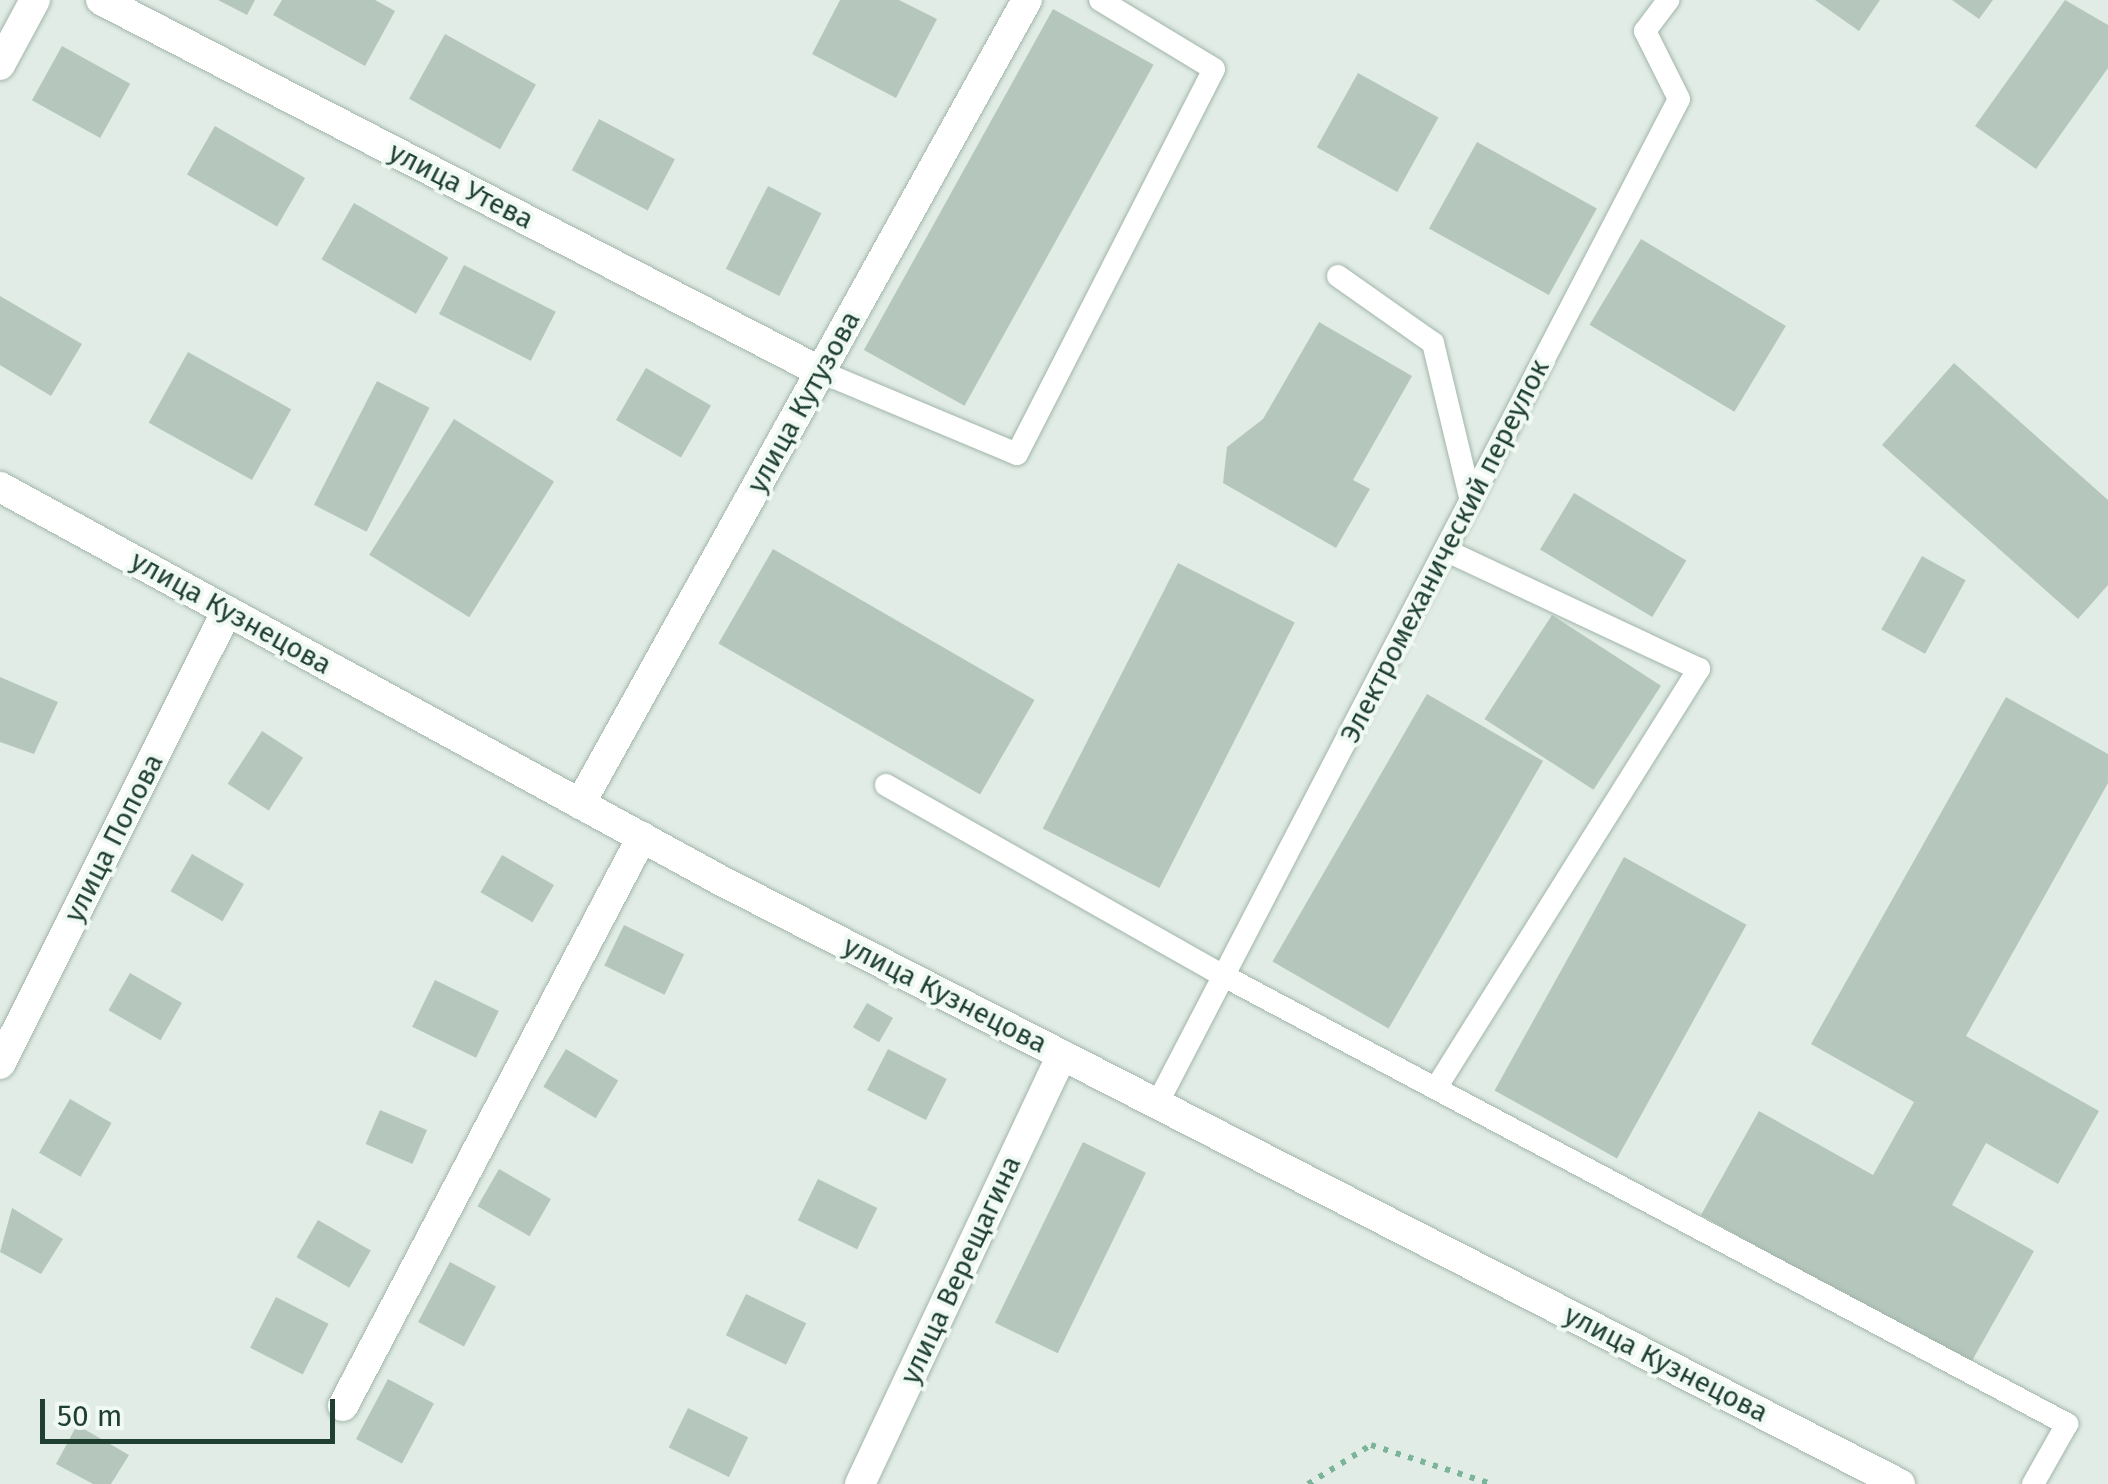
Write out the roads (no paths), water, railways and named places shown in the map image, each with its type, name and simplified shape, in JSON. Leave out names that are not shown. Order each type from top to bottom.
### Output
[{"type":"street","points":[[0,64],[36,0]]},
{"type":"street","name":"улица Утева","points":[[100,0],[821,372]]},
{"type":"street","name":"улица Кутузова","points":[[580,804],[1027,0]]},
{"type":"street","name":"улица Кузнецова","points":[[0,487],[642,838],[1900,1484]]},
{"type":"street","name":"улица Попова","points":[[0,1064],[227,611]]},
{"type":"street","points":[[342,1406],[642,838]]},
{"type":"street","name":"улица Верещагина","points":[[860,1484],[1062,1055]]},
{"type":"lane","points":[[821,372],[1018,454],[1214,69],[1100,0]]},
{"type":"lane","name":"Электромеханический переулок","points":[[1157,1104],[1680,100],[1645,31],[1668,0]]},
{"type":"lane","points":[[1338,276],[1433,344],[1471,502]]},
{"type":"lane","points":[[1436,1088],[1699,669],[1446,550]]},
{"type":"lane","points":[[886,784],[1224,976],[2067,1424],[2033,1484]]}]
